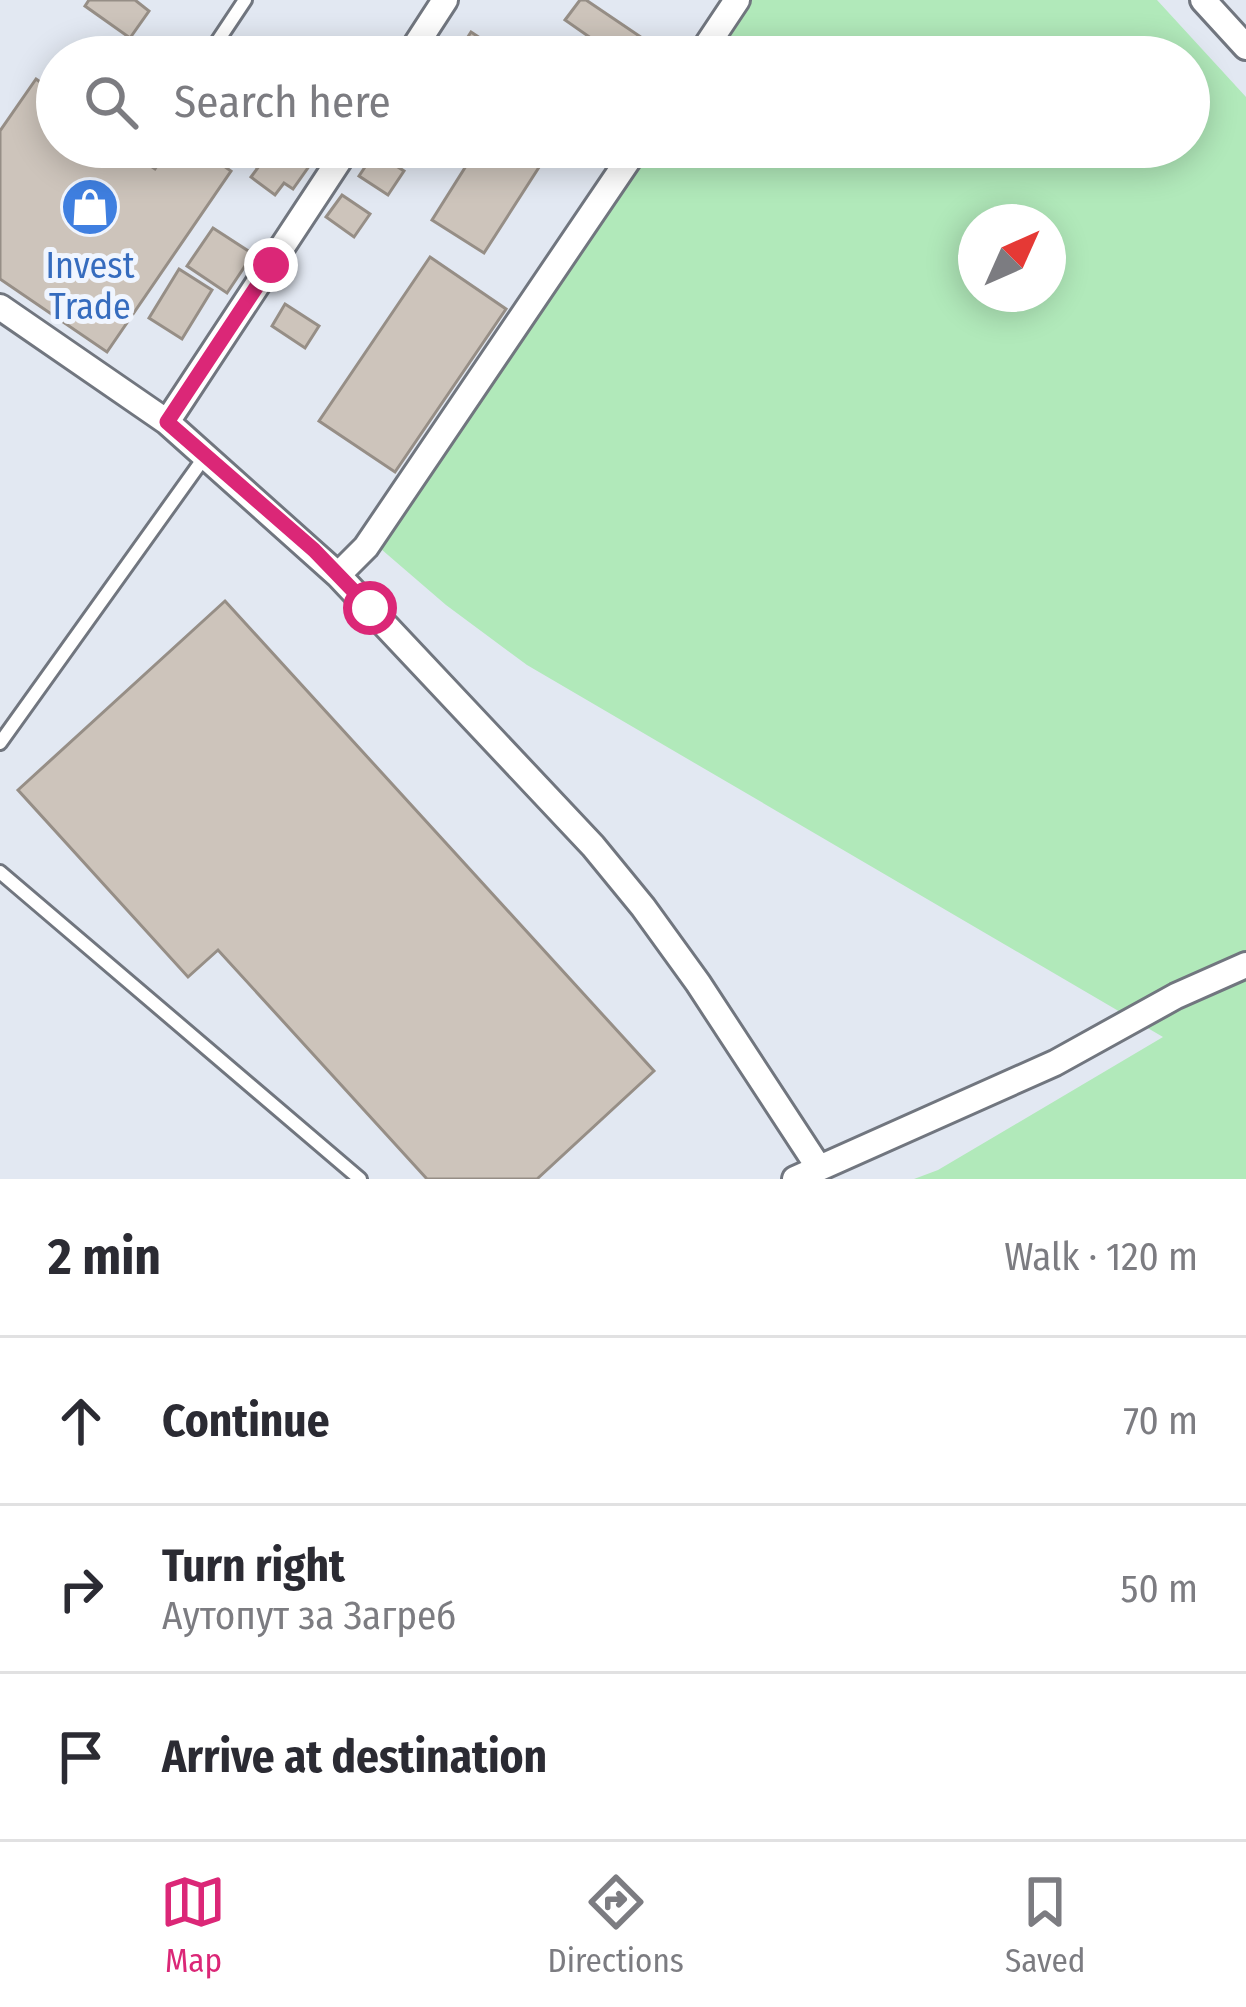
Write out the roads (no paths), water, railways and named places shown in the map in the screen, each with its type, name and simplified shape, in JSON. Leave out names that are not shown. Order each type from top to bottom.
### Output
[{"type":"street","points":[[422,36],[445,0]]},
{"type":"street","points":[[713,36],[737,0]]},
{"type":"street","points":[[1203,0],[1246,47]]},
{"type":"street","points":[[167,422],[334,168]]},
{"type":"street","points":[[338,574],[366,547],[624,168]]},
{"type":"street","points":[[0,307],[167,422],[338,574],[593,846],[698,983],[819,1168]]},
{"type":"street","points":[[795,1179],[1055,1064],[1176,996],[1246,965]]},
{"type":"lane","points":[[221,36],[245,0]]},
{"type":"lane","points":[[0,743],[206,454]]},
{"type":"lane","points":[[0,872],[359,1179]]},
{"type":"place","name":"Invest Trade","points":[[90,207]]}]
